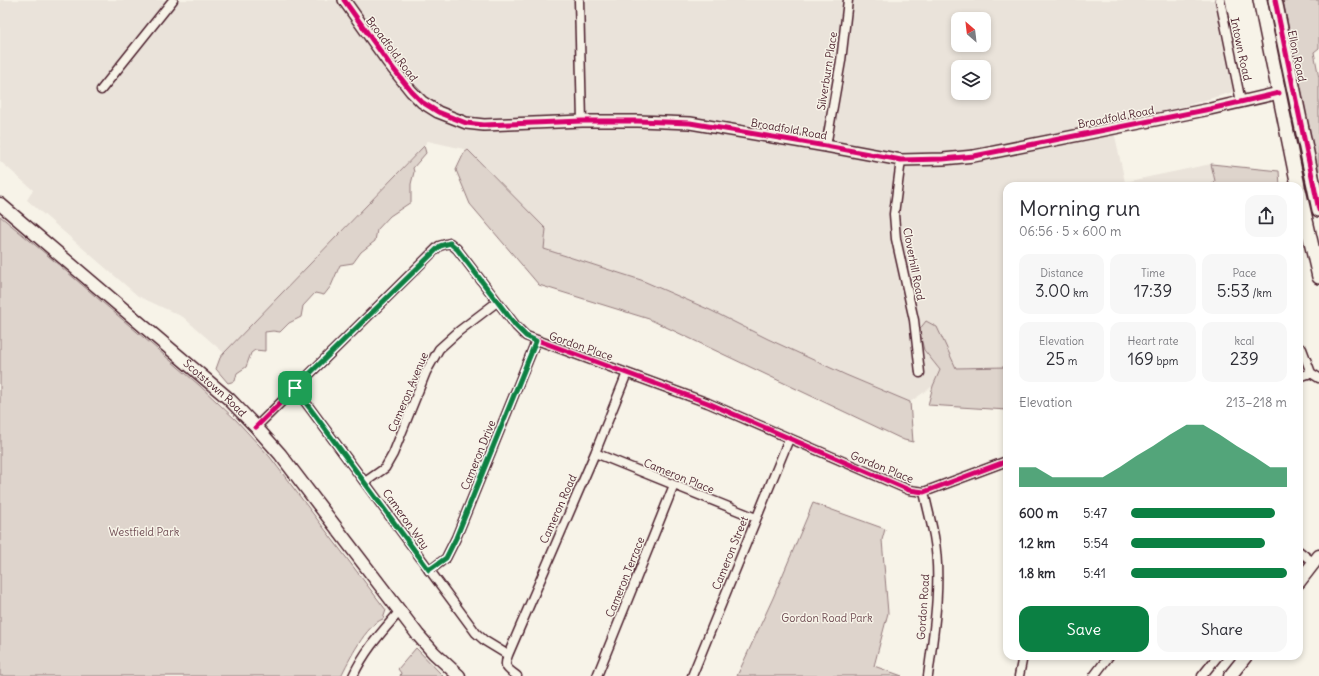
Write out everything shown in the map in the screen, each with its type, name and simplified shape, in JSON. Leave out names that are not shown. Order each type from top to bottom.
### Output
[{"type":"main road","points":[[1260,0],[1297,182]]},
{"type":"main road","name":"Ellon Road","points":[[1275,0],[1319,210]]},
{"type":"main road","name":"Scotstown Road","points":[[0,204],[229,399],[256,426],[280,454],[399,612],[434,653],[459,676]]},
{"type":"main road","points":[[1303,207],[1319,277]]},
{"type":"main road","points":[[1303,577],[1316,560]]},
{"type":"main road","points":[[1230,676],[1243,660]]},
{"type":"street","points":[[101,90],[174,0]]},
{"type":"street","name":"Broadfold Road","points":[[344,0],[400,79],[422,102],[444,115],[466,123],[484,125],[582,121],[690,123],[901,160],[961,158],[1241,102],[1279,93]]},
{"type":"street","points":[[579,0],[582,121]]},
{"type":"street","name":"Silverburn Place","points":[[826,146],[841,61],[848,0]]},
{"type":"street","name":"Intown Road","points":[[1220,0],[1241,102]]},
{"type":"street","name":"Cloverhill Road","points":[[901,160],[894,214],[896,239],[914,320],[920,373]]},
{"type":"street","name":"Gordon Place","points":[[256,426],[440,246],[450,243],[457,249],[516,326],[526,336],[536,341],[708,403],[909,490],[924,492]]},
{"type":"street","name":"Cameron Avenue","points":[[365,482],[385,468],[393,454],[426,372],[439,349],[459,331],[497,302]]},
{"type":"street","name":"Cameron Drive","points":[[429,570],[446,558],[456,538],[536,341]]},
{"type":"street","points":[[1303,352],[1311,373],[1319,378]]},
{"type":"street","name":"Cameron Road","points":[[508,655],[627,373]]},
{"type":"street","points":[[1303,376],[1311,373]]},
{"type":"street","name":"Cameron Way","points":[[295,388],[476,633],[508,655]]},
{"type":"street","name":"Cameron Street","points":[[692,676],[789,439]]},
{"type":"street","name":"Cameron Place","points":[[594,453],[756,518]]},
{"type":"street","points":[[924,492],[1003,462]]},
{"type":"street","name":"Cameron Terrace","points":[[597,676],[674,485]]},
{"type":"street","name":"Gordon Road","points":[[924,492],[934,537],[938,581],[928,676]]},
{"type":"street","points":[[1303,553],[1316,560]]},
{"type":"street","points":[[353,676],[376,637],[399,612]]},
{"type":"street","points":[[508,655],[505,663],[506,667],[517,676]]},
{"type":"street","points":[[1019,676],[1022,660]]},
{"type":"street","points":[[1094,676],[1106,660]]},
{"type":"street","points":[[1202,676],[1215,660]]},
{"type":"shaded area","points":[[0,0],[1214,0],[1233,92],[1181,107],[1112,122],[1125,182],[1003,182],[1003,367],[956,368],[924,350],[940,370],[933,386],[910,402],[846,375],[710,310],[641,280],[544,249],[546,229],[468,150],[428,141],[224,353],[183,317],[138,296],[27,200],[33,190],[0,161]]},
{"type":"shaded area","points":[[1211,164],[1214,182],[1125,182]]},
{"type":"green space","points":[[1283,0],[1319,0],[1319,48],[1314,52],[1319,78],[1319,178]]},
{"type":"green space","points":[[424,146],[426,153],[413,168],[414,172],[411,184],[411,202],[390,216],[377,230],[375,241],[361,252],[353,263],[340,265],[331,286],[324,295],[315,293],[303,306],[301,317],[289,323],[280,332],[265,332],[265,351],[255,350],[251,353],[246,367],[237,373],[235,381],[228,383],[216,369],[220,358],[224,353]]},
{"type":"green space","points":[[468,150],[546,229],[544,249],[641,280],[710,310],[846,375],[910,402],[913,442],[904,440],[649,319],[539,285],[470,204],[456,170],[464,153]]},
{"type":"green space","points":[[1211,164],[1279,171],[1280,182],[1214,182]]},
{"type":"green space","name":"Westfield Park","points":[[0,216],[199,385],[236,420],[270,457],[386,610],[383,619],[370,628],[364,635],[341,676],[0,676]]},
{"type":"green space","points":[[926,321],[937,327],[956,368],[1003,367],[1003,410],[928,405],[933,386],[940,370],[924,350],[919,330]]},
{"type":"green space","name":"Gordon Road Park","points":[[813,503],[885,529],[882,540],[888,613],[874,666],[902,676],[737,676],[773,598]]},
{"type":"green space","points":[[416,648],[443,676],[400,676],[401,673],[398,669]]},
{"type":"cycle path","points":[[344,0],[388,62],[411,91],[422,102],[438,112],[466,123],[484,125],[582,121],[690,123],[901,160],[943,159],[974,156],[1210,109],[1279,93]]},
{"type":"cycle path","points":[[1275,0],[1319,210]]},
{"type":"cycle path","points":[[256,427],[439,246],[450,243],[457,249],[516,326],[526,336],[708,403],[909,490],[924,492],[1003,462]]},
{"type":"route","points":[[450,243],[457,249],[516,326],[526,336],[536,341],[456,538],[446,558],[429,570],[295,388],[440,246],[450,243]]}]
